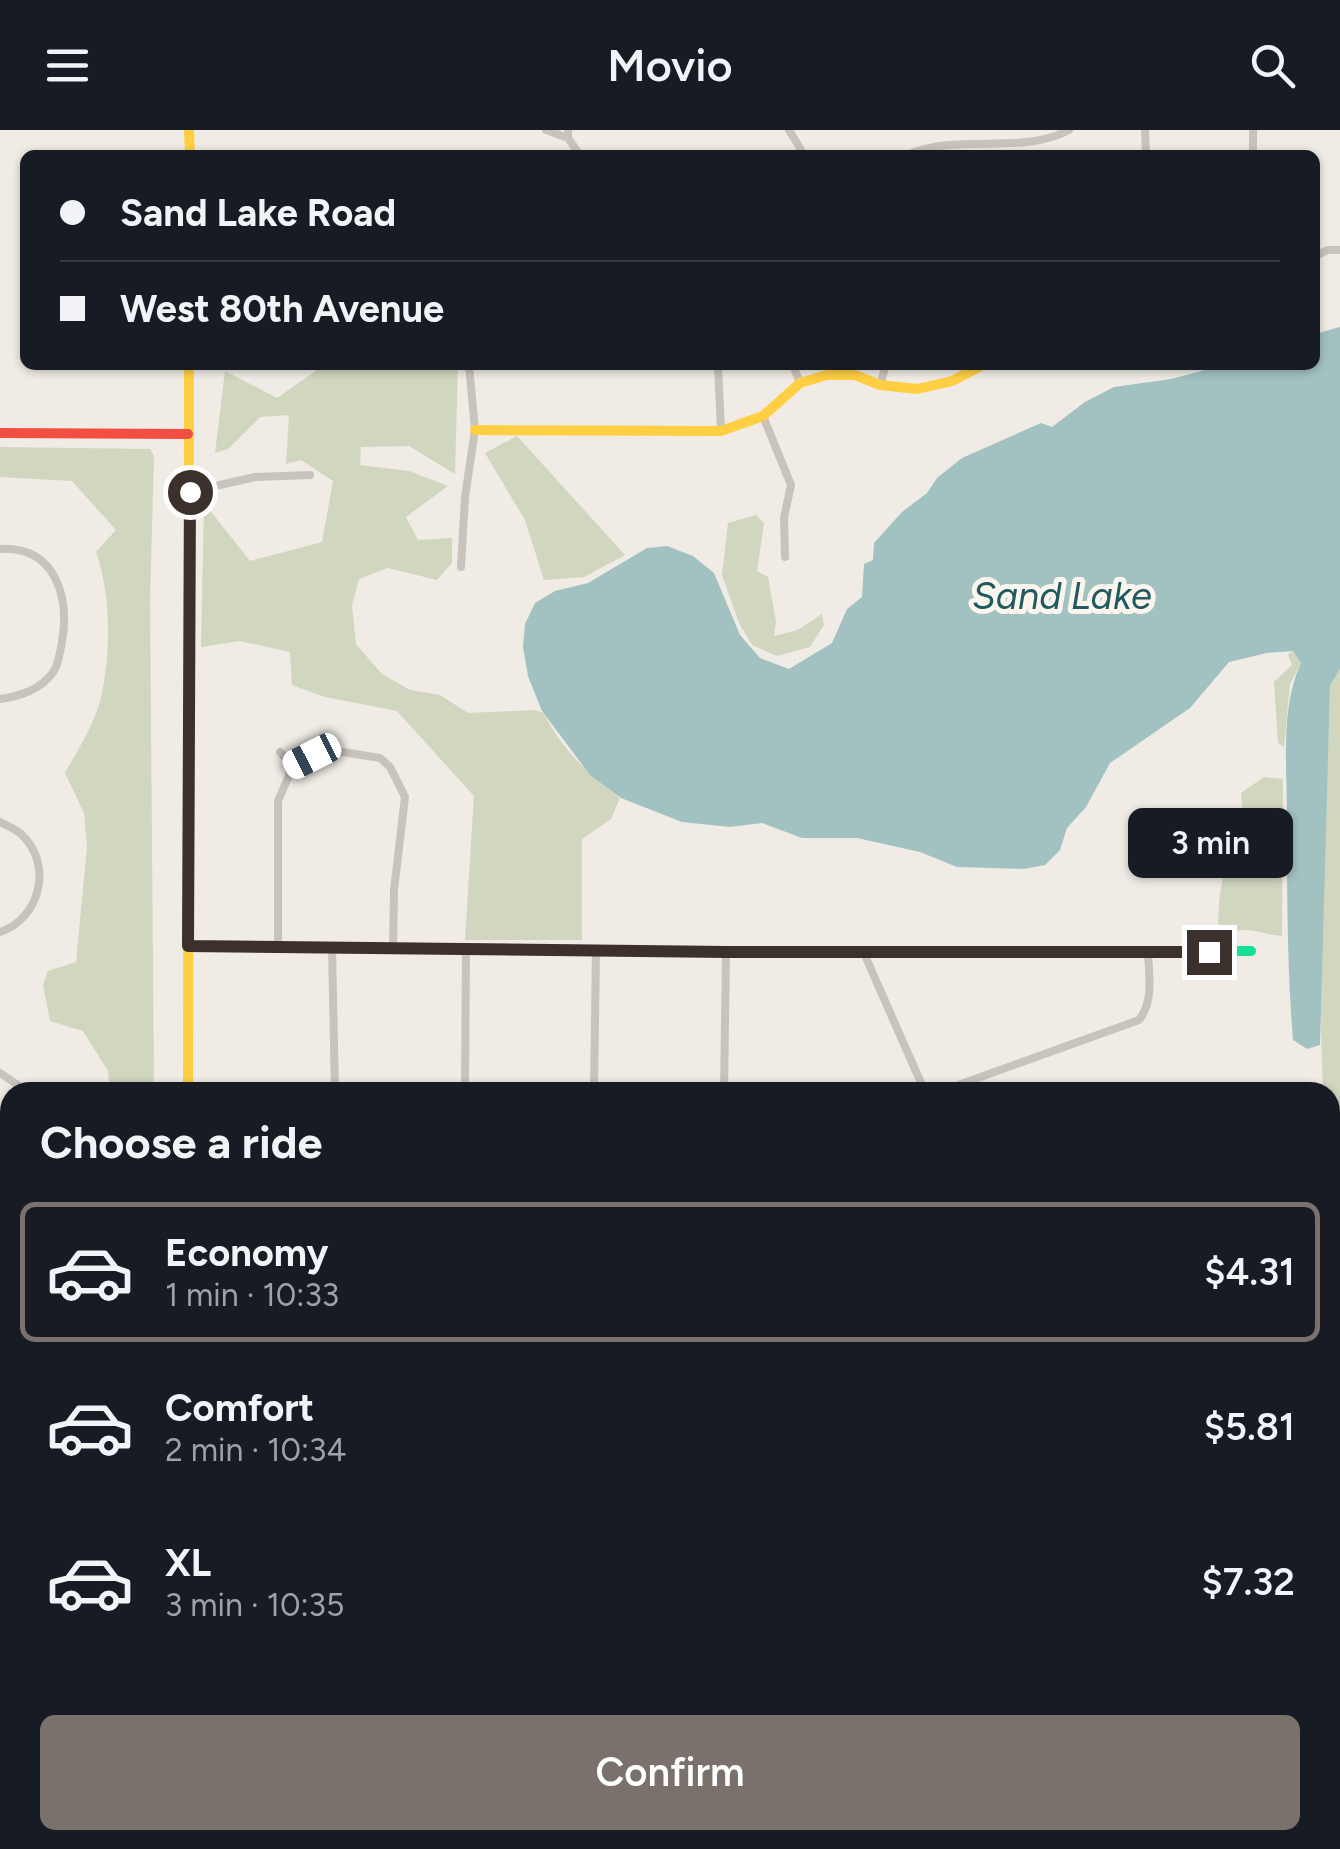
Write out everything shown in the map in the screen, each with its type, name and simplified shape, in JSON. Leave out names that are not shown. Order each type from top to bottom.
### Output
[{"type":"street","points":[[546,130],[568,134]]},
{"type":"street","points":[[937,130],[940,144]]},
{"type":"street","points":[[922,150],[940,144],[1024,142],[1057,137],[1070,130]]},
{"type":"street","points":[[188,1082],[190,370]]},
{"type":"street","points":[[461,567],[474,430],[470,370]]},
{"type":"street","points":[[718,370],[721,431]]},
{"type":"street","points":[[795,370],[800,384]]},
{"type":"street","points":[[880,385],[884,370]]},
{"type":"street","points":[[474,430],[721,431],[763,416],[800,384],[827,374],[855,374],[880,385],[917,389],[952,381],[973,370]]},
{"type":"street","points":[[763,416],[791,485],[784,518],[784,557]]},
{"type":"street","points":[[0,433],[188,434]]},
{"type":"street","points":[[190,492],[255,477],[310,475]]},
{"type":"street","points":[[0,548],[17,548],[34,555],[53,572],[63,595],[64,629],[54,671],[38,687],[0,699]]},
{"type":"street","points":[[278,947],[278,801],[294,766],[312,756],[336,751],[380,758],[390,767],[405,797],[394,890],[394,948]]},
{"type":"street","points":[[280,752],[294,766]]},
{"type":"street","points":[[0,822],[20,832],[31,846],[40,869],[38,898],[30,911],[14,928],[0,932]]},
{"type":"street","points":[[188,946],[726,952],[1251,950]]},
{"type":"street","points":[[332,947],[334,1082]]},
{"type":"street","points":[[465,1082],[466,949]]},
{"type":"street","points":[[594,1082],[596,950]]},
{"type":"street","points":[[862,951],[920,1082]]},
{"type":"street","points":[[724,1082],[726,952]]},
{"type":"street","points":[[967,1082],[1139,1020],[1149,998],[1148,953]]},
{"type":"green space","points":[[317,370],[458,370],[455,474],[409,446],[361,447],[360,465],[409,471],[448,486],[406,517],[418,540],[452,538],[452,563],[437,580],[388,568],[359,579],[352,605],[356,644],[382,674],[410,690],[440,695],[468,713],[544,713],[576,760],[620,798],[611,819],[582,839],[582,940],[465,940],[474,796],[397,711],[325,697],[292,685],[290,652],[240,641],[201,647],[204,503],[250,561],[322,542],[333,481],[301,460],[286,464],[289,415],[260,417],[228,449],[215,453],[225,371],[277,398]]},
{"type":"green space","points":[[517,436],[625,555],[584,577],[544,580],[525,520],[485,453]]},
{"type":"green space","points":[[0,447],[150,449],[154,456],[150,600],[154,1082],[109,1082],[108,1071],[83,1031],[50,1021],[43,985],[48,971],[76,962],[87,847],[84,813],[65,773],[91,724],[102,693],[108,622],[105,586],[96,552],[116,530],[72,481],[0,477]]},
{"type":"green space","points":[[756,515],[764,523],[757,571],[768,577],[776,621],[774,636],[798,630],[822,614],[824,625],[810,647],[777,656],[752,645],[739,623],[722,575],[728,523]]},
{"type":"green space","points":[[1293,651],[1301,663],[1290,684],[1284,747],[1278,743],[1274,682],[1292,665],[1288,655]]},
{"type":"green space","points":[[1340,669],[1340,1082],[1323,1082],[1320,999],[1330,686]]},
{"type":"green space","points":[[1264,777],[1283,779],[1282,936],[1247,930],[1218,935],[1225,870],[1245,835],[1241,793]]},
{"type":"water","name":"Sand Lake","points":[[1340,327],[1340,669],[1330,686],[1320,1045],[1307,1049],[1293,1040],[1291,1012],[1286,738],[1290,699],[1301,663],[1293,651],[1229,662],[1190,708],[1110,763],[1086,807],[1067,828],[1060,850],[1045,865],[1024,869],[957,867],[920,852],[857,838],[802,838],[762,823],[730,827],[682,822],[621,798],[590,775],[542,711],[528,676],[523,647],[525,624],[535,603],[555,591],[588,583],[647,548],[667,546],[693,556],[714,573],[740,635],[760,658],[789,669],[832,643],[847,609],[862,597],[864,564],[873,560],[874,543],[962,458],[1041,423],[1052,427],[1085,402],[1114,387],[1205,370],[1320,370],[1320,333]]},
{"type":"traffic: fast","points":[[802,953],[1251,951]]},
{"type":"traffic: slow","points":[[189,130],[190,150]]},
{"type":"traffic: slow","points":[[188,1082],[189,370]]},
{"type":"traffic: slow","points":[[475,430],[721,431],[763,416],[800,383],[827,375],[855,375],[880,385],[917,389],[952,381],[973,370]]},
{"type":"traffic: jam","points":[[0,433],[188,434]]},
{"type":"traffic: jam","points":[[188,946],[802,953]]},
{"type":"route","points":[[190,492],[188,946],[1209,952]]}]
